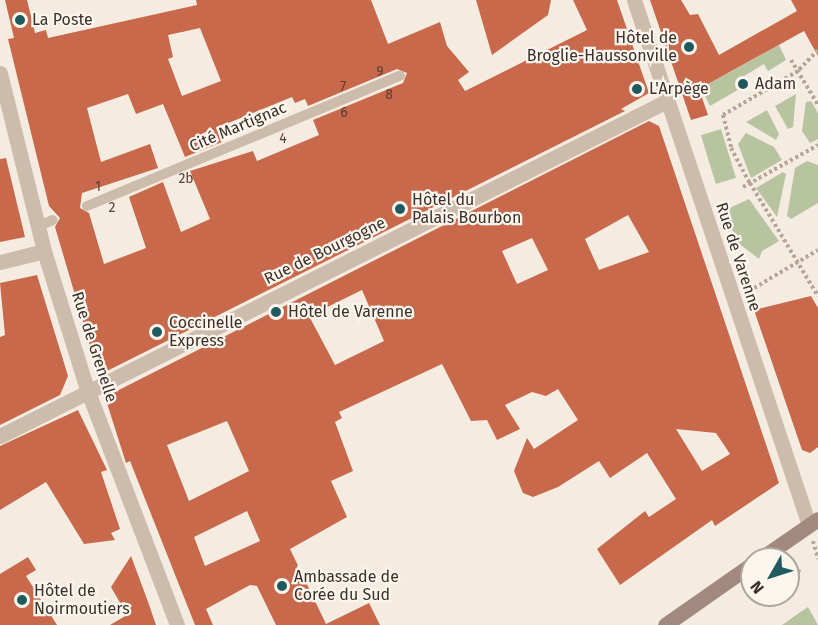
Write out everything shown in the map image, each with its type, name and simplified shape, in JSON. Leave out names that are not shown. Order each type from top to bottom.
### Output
[{"type":"main road","points":[[777,547],[813,522]]},
{"type":"main road","points":[[665,625],[740,572]]},
{"type":"street","name":"Rue de Varenne","points":[[633,0],[813,522]]},
{"type":"street","name":"Rue de Grenelle","points":[[0,73],[2,93],[37,227],[87,389],[177,625]]},
{"type":"street","name":"Rue de Bourgogne","points":[[0,436],[87,389],[667,101]]},
{"type":"street","points":[[0,262],[44,251]]},
{"type":"lane","name":"Cité Martignac","points":[[87,206],[400,76]]},
{"type":"lane","points":[[37,227],[53,220]]},
{"type":"path","points":[[818,50],[798,71],[723,115],[731,148],[818,296]]},
{"type":"path","points":[[791,60],[818,105]]},
{"type":"path","points":[[743,187],[818,145]]},
{"type":"path","points":[[746,294],[818,250]]},
{"type":"green space","points":[[779,45],[786,60],[768,71],[764,64],[739,79],[743,87],[710,106],[701,88]]},
{"type":"green space","points":[[796,94],[793,127],[788,129],[775,106]]},
{"type":"green space","points":[[811,101],[818,113],[818,139],[810,143],[802,131],[806,102]]},
{"type":"green space","points":[[767,110],[779,134],[776,140],[746,122]]},
{"type":"green space","points":[[721,129],[736,178],[716,184],[701,135]]},
{"type":"green space","points":[[746,133],[774,147],[782,160],[751,178],[738,144]]},
{"type":"green space","points":[[807,161],[818,165],[818,203],[791,219],[787,216],[795,168]]},
{"type":"green space","points":[[783,172],[786,174],[777,217],[756,188]]},
{"type":"green space","points":[[749,199],[779,241],[762,251],[759,259],[737,242],[725,210]]},
{"type":"green space","points":[[808,607],[818,625],[782,625],[799,613]]},
{"type":"building","points":[[5,0],[27,0],[35,33],[46,30],[48,38],[197,5],[196,0],[371,0],[388,44],[440,22],[447,46],[469,72],[458,80],[465,91],[587,30],[573,0],[617,0],[649,93],[621,109],[625,111],[107,371],[96,366],[55,227],[60,218],[49,206],[8,39],[14,38]],"holes":[[[200,28],[221,81],[182,96],[168,59],[173,57],[168,35]],[[397,69],[407,73],[403,83],[313,120],[319,135],[257,161],[253,151],[190,171],[210,219],[181,232],[163,182],[129,197],[146,248],[104,264],[89,213],[80,208],[82,193],[158,168],[150,144],[101,162],[87,108],[128,94],[136,114],[163,104],[185,157],[222,142],[216,128],[292,97],[295,103],[305,99],[308,106]]]},
{"type":"building","points":[[476,0],[551,0],[548,15],[492,55]]},
{"type":"building","name":"Hôtel de Broglie-Haussonville","points":[[650,0],[681,0],[690,15],[698,14],[719,55],[797,11],[791,0],[818,0],[818,56],[804,31],[699,89],[708,115],[691,120]]},
{"type":"building","points":[[649,121],[659,126],[779,483],[715,526],[712,520],[620,585],[597,549],[645,511],[649,517],[676,499],[647,453],[610,478],[599,461],[558,487],[533,497],[523,493],[514,471],[527,438],[534,449],[578,420],[558,389],[546,396],[532,392],[505,405],[520,429],[497,440],[487,420],[471,421],[442,364],[339,412],[342,418],[335,422],[353,471],[331,481],[347,517],[290,549],[326,624],[369,603],[380,625],[276,625],[257,586],[250,585],[206,609],[213,625],[195,625],[130,461],[126,463],[105,397]],"holes":[[[628,215],[649,252],[599,270],[585,239]],[[532,238],[548,270],[517,284],[502,251]],[[362,290],[384,341],[335,365],[309,316]],[[227,421],[249,471],[189,501],[167,445]],[[676,429],[716,433],[730,454],[702,471]],[[247,511],[260,541],[205,566],[194,537]]]},
{"type":"building","points":[[6,158],[25,237],[0,242],[0,159]]},
{"type":"building","points":[[37,275],[68,376],[60,395],[0,425],[0,337],[5,335],[0,283]]},
{"type":"building","points":[[811,296],[818,308],[818,447],[810,453],[802,450],[754,310]]},
{"type":"building","points":[[78,410],[107,470],[101,472],[120,529],[111,533],[115,540],[84,544],[46,482],[0,510],[0,446]]},
{"type":"building","points":[[131,556],[156,625],[110,625],[127,615],[111,587]]},
{"type":"building","name":"Hôtel de Noirmoutiers","points":[[28,557],[36,570],[26,576],[57,625],[0,625],[0,574]]},
{"type":"place","name":"La Poste","points":[[20,20]]},
{"type":"place","name":"Hôtel de Broglie-Haussonville","points":[[689,47]]},
{"type":"place","name":"Adam","points":[[743,84]]},
{"type":"place","name":"L'Arpège","points":[[637,89]]},
{"type":"place","name":"Hôtel du Palais Bourbon","points":[[400,209]]},
{"type":"place","name":"Hôtel de Varenne","points":[[276,312]]},
{"type":"place","name":"Coccinelle Express","points":[[157,332]]},
{"type":"place","name":"Ambassade de Corée du Sud","points":[[282,586]]},
{"type":"place","name":"Hôtel de Noirmoutiers","points":[[22,600]]}]
